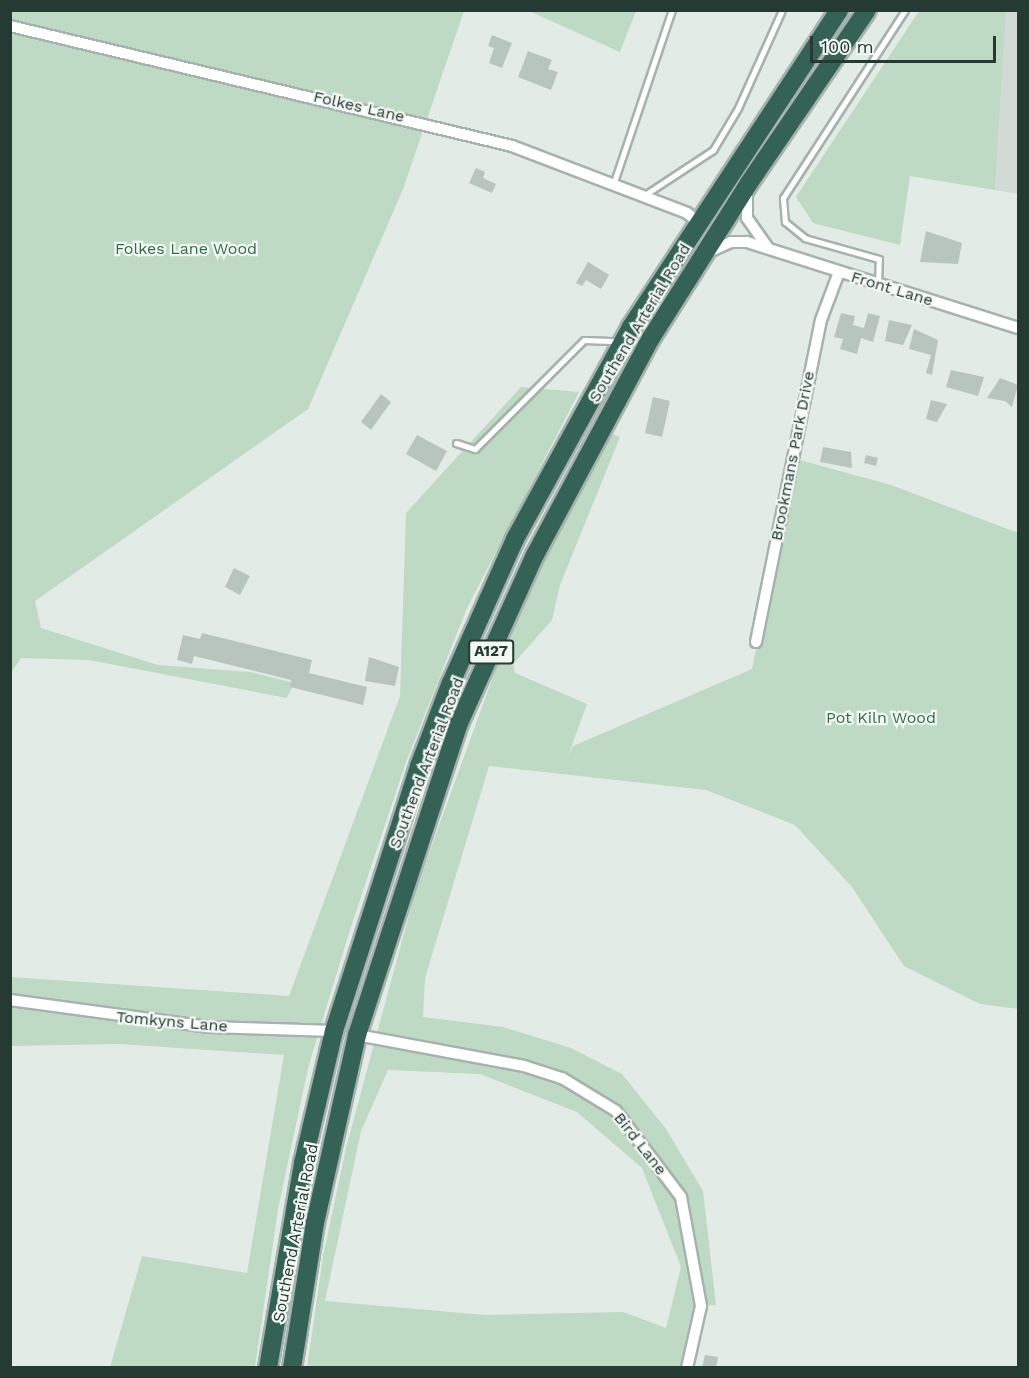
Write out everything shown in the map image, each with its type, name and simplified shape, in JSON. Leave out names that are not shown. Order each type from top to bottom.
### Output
[{"type":"highway","name":"Southend Arterial Road","points":[[268,1368],[303,1162],[334,1032],[419,766],[450,685],[515,539],[622,342],[697,221],[839,10]]},
{"type":"highway","name":"Southend Arterial Road","points":[[292,1368],[315,1223],[357,1035],[459,723],[571,483],[693,270],[749,183],[867,10]]},
{"type":"street","name":"Folkes Lane","points":[[10,27],[428,123],[512,146],[697,221]]},
{"type":"street","points":[[749,183],[747,218],[767,248]]},
{"type":"street","name":"Front Lane","points":[[693,270],[723,244],[739,241],[1018,328]]},
{"type":"street","name":"Brookmans Park Drive","points":[[756,642],[821,320],[839,272]]},
{"type":"street","name":"Tomkyns Lane","points":[[10,1000],[209,1027],[334,1032]]},
{"type":"street","name":"Bird Lane","points":[[357,1035],[524,1066],[562,1078],[616,1111],[681,1197],[701,1306],[687,1368]]},
{"type":"lane","points":[[613,186],[672,10]]},
{"type":"lane","points":[[642,197],[713,150],[738,108],[782,10]]},
{"type":"lane","points":[[878,286],[879,259],[806,238],[785,222],[783,198],[905,10]]},
{"type":"lane","points":[[456,443],[475,449],[584,340],[622,342]]},
{"type":"shaded area","points":[[972,11],[1018,11],[1018,194],[995,190],[1006,12]]},
{"type":"green space","name":"Folkes Lane Wood","points":[[11,11],[464,11],[403,189],[308,409],[35,601],[41,628],[158,665],[250,672],[294,683],[287,698],[89,660],[21,658],[11,673]]},
{"type":"green space","points":[[529,11],[636,11],[620,52]]},
{"type":"green space","points":[[919,11],[1006,12],[995,190],[910,176],[900,245],[813,223],[796,197]]},
{"type":"green space","points":[[521,387],[579,392],[467,608],[406,762],[349,933],[308,1068],[278,1209],[255,1367],[110,1367],[142,1256],[247,1273],[284,1055],[119,1044],[11,1046],[10,977],[289,996],[400,696],[406,513]]},
{"type":"green space","name":"Pot Kiln Wood","points":[[604,431],[620,437],[560,585],[552,620],[513,664],[515,673],[587,704],[568,756],[573,746],[752,669],[796,459],[891,485],[1018,533],[1018,1009],[980,1004],[904,966],[852,887],[795,825],[706,790],[489,766],[425,978],[423,1017],[503,1027],[571,1048],[622,1074],[666,1129],[703,1191],[716,1305],[701,1306],[690,1367],[307,1368],[323,1256],[346,1148],[416,889],[514,619]],"holes":[[[388,1070],[480,1074],[577,1112],[642,1168],[681,1267],[666,1328],[623,1312],[485,1315],[325,1301],[361,1131]]]},
{"type":"building","points":[[492,35],[512,43],[502,68],[489,63],[494,48],[488,46]]},
{"type":"building","points":[[528,51],[552,60],[548,69],[558,72],[551,90],[518,77]]},
{"type":"building","points":[[476,168],[485,172],[483,178],[496,184],[492,193],[469,183]]},
{"type":"building","points":[[926,231],[962,243],[958,264],[920,262]]},
{"type":"building","points":[[588,262],[609,275],[601,289],[586,280],[582,286],[576,283]]},
{"type":"building","points":[[841,313],[855,316],[853,325],[864,328],[868,313],[880,316],[873,342],[861,338],[857,354],[840,349],[843,339],[834,337]]},
{"type":"building","points":[[889,320],[912,325],[903,345],[885,341]]},
{"type":"building","points":[[914,329],[938,340],[932,375],[926,373],[931,355],[909,349]]},
{"type":"building","points":[[951,370],[984,377],[978,396],[946,387]]},
{"type":"building","points":[[1000,378],[1018,385],[1012,407],[1005,401],[987,398]]},
{"type":"building","points":[[381,394],[391,402],[371,430],[361,422]]},
{"type":"building","points":[[653,397],[670,401],[662,437],[645,433]]},
{"type":"building","points":[[931,400],[947,404],[937,422],[926,419]]},
{"type":"building","points":[[417,435],[447,451],[436,471],[406,454]]},
{"type":"building","points":[[823,447],[851,452],[852,468],[820,462]]},
{"type":"building","points":[[866,455],[878,458],[876,466],[864,463]]},
{"type":"building","points":[[234,568],[250,576],[240,595],[225,587]]},
{"type":"building","points":[[202,633],[312,660],[309,673],[367,687],[363,705],[290,687],[291,680],[194,656],[192,664],[177,660],[183,635],[200,639]]},
{"type":"building","points":[[369,657],[399,667],[395,686],[365,681]]},
{"type":"building","points":[[705,1355],[718,1357],[716,1368],[702,1368]]}]
